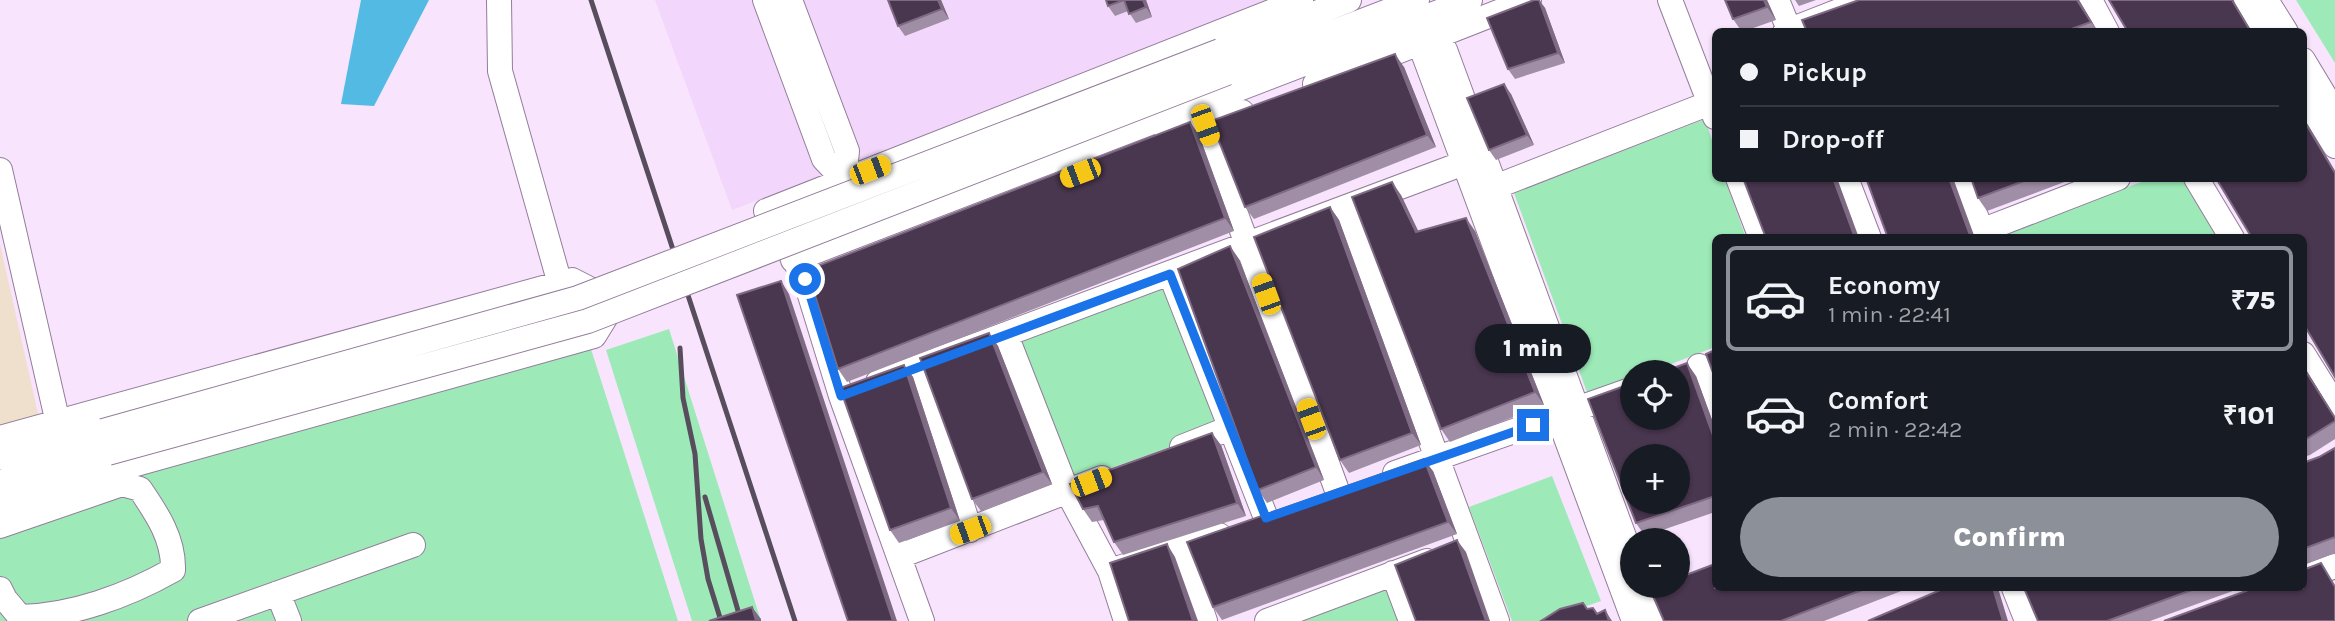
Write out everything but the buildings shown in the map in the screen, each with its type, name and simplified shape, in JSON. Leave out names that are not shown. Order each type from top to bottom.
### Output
[{"type":"street","points":[[499,0],[500,71],[560,284]]},
{"type":"street","points":[[765,0],[824,159],[844,180]]},
{"type":"street","points":[[790,0],[847,151],[844,180]]},
{"type":"street","points":[[922,621],[799,270],[766,211],[1301,0]]},
{"type":"street","points":[[0,457],[106,442],[588,321],[1224,62],[1349,0]]},
{"type":"street","points":[[799,270],[1200,116],[1470,0]]},
{"type":"street","points":[[1224,62],[1423,19],[1529,0]]},
{"type":"street","points":[[1495,187],[1712,110],[1705,63],[1671,0]]},
{"type":"street","points":[[1777,0],[1787,28]]},
{"type":"street","points":[[1796,28],[1867,0]]},
{"type":"street","points":[[2090,0],[2105,28]]},
{"type":"street","points":[[2246,0],[2263,28]]},
{"type":"street","points":[[2266,0],[2284,28]]},
{"type":"street","points":[[1291,94],[1423,19]]},
{"type":"street","points":[[1423,19],[1424,55],[1464,163],[1567,413],[1620,532]]},
{"type":"street","points":[[1423,19],[1445,50],[1495,187],[1634,621]]},
{"type":"street","points":[[2307,67],[2335,113]]},
{"type":"street","points":[[2307,100],[2335,146]]},
{"type":"street","points":[[1200,116],[1266,103]]},
{"type":"street","points":[[1200,116],[1338,493]]},
{"type":"street","points":[[841,396],[1464,163]]},
{"type":"street","points":[[0,170],[58,423]]},
{"type":"street","points":[[1740,182],[1759,234]]},
{"type":"street","points":[[1848,182],[1867,234]]},
{"type":"street","points":[[1964,182],[1983,234],[2108,182]]},
{"type":"street","points":[[2198,182],[2230,234]]},
{"type":"street","points":[[1345,208],[1497,621]]},
{"type":"street","points":[[1170,274],[1266,518]]},
{"type":"street","points":[[0,438],[572,281],[615,302],[594,336],[0,502]]},
{"type":"street","points":[[1006,335],[1068,491],[1110,571],[1126,621]]},
{"type":"street","points":[[2307,360],[2335,405]]},
{"type":"street","points":[[1697,367],[1712,402]]},
{"type":"street","points":[[918,368],[970,530]]},
{"type":"street","points":[[1314,502],[1620,394]]},
{"type":"street","points":[[1155,457],[1230,428]]},
{"type":"street","points":[[0,482],[106,442]]},
{"type":"street","points":[[900,556],[1117,472]]},
{"type":"street","points":[[0,526],[122,484],[140,489],[155,510],[174,552],[173,570],[143,587],[50,616],[20,617],[0,589]]},
{"type":"street","points":[[1110,571],[1290,510]]},
{"type":"street","points":[[200,621],[413,545]]},
{"type":"street","points":[[1267,621],[1469,546]]},
{"type":"street","points":[[1180,549],[1205,621]]},
{"type":"street","points":[[2307,577],[2334,568]]},
{"type":"street","points":[[1393,573],[1411,621]]},
{"type":"street","points":[[2015,591],[2027,621]]},
{"type":"street","points":[[278,593],[289,621]]},
{"type":"street","points":[[1653,598],[1656,621]]},
{"type":"shaded area","points":[[655,0],[1278,0],[732,210]]},
{"type":"shaded area","points":[[0,244],[39,418],[0,428]]},
{"type":"green space","points":[[2296,0],[2335,0],[2335,63]]},
{"type":"green space","points":[[1705,119],[1712,140],[1712,182],[1726,182],[1745,234],[1712,234],[1712,348],[1682,360],[1620,360],[1620,383],[1588,395],[1514,193]]},
{"type":"green space","points":[[2142,182],[2184,182],[2216,234],[1995,234]]},
{"type":"green space","points":[[1167,280],[1223,428],[1069,483],[1018,342]]},
{"type":"green space","points":[[669,329],[761,621],[692,621],[606,350]]},
{"type":"green space","points":[[590,346],[678,621],[0,621],[0,512]]},
{"type":"green space","points":[[1552,476],[1601,601],[1543,621],[1512,621],[1469,507]]},
{"type":"green space","points":[[1392,581],[1406,621],[1282,621]]},
{"type":"water","points":[[361,0],[429,0],[374,106],[341,104]]},
{"type":"railway","points":[[591,0],[795,621]]},
{"type":"railway","points":[[680,348],[683,398],[695,454],[701,539],[708,579],[721,621]]},
{"type":"railway","points":[[705,497],[741,621]]},
{"type":"route","points":[[805,279],[841,396],[1170,274],[1266,518],[1533,425]]}]
